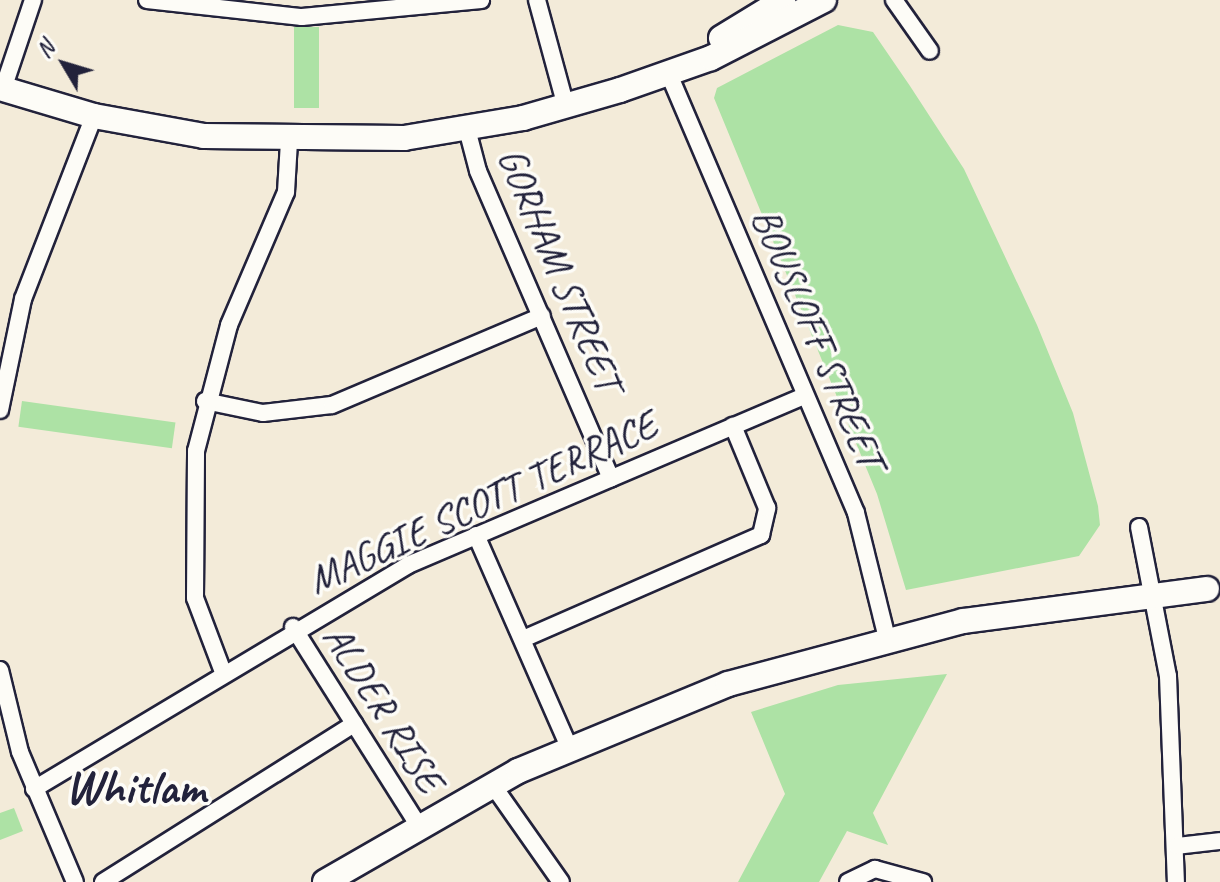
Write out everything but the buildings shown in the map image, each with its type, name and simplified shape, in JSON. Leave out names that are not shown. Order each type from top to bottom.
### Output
[{"type":"street","points":[[33,0],[1,88],[94,116],[289,142],[467,129],[566,107],[668,72],[824,0]]},
{"type":"street","points":[[147,0],[302,17],[481,0]]},
{"type":"street","points":[[537,0],[566,107]]},
{"type":"street","points":[[695,60],[783,0]]},
{"type":"street","points":[[894,0],[930,51]]},
{"type":"street","name":"BOUSLOFF STREET","points":[[668,72],[856,513],[887,638]]},
{"type":"street","points":[[0,410],[23,299],[94,116]]},
{"type":"street","name":"GORHAM STREET","points":[[467,129],[611,478]]},
{"type":"street","points":[[223,672],[202,631],[192,572],[190,509],[205,401],[229,325],[280,213],[289,142]]},
{"type":"street","points":[[205,401],[263,413],[332,405],[542,316]]},
{"type":"street","name":"MAGGIE SCOTT TERRACE","points":[[34,789],[293,627],[476,535],[805,396]]},
{"type":"street","points":[[523,639],[761,535],[767,508],[733,426]]},
{"type":"street","points":[[1139,527],[1168,676],[1176,882]]},
{"type":"street","points":[[476,535],[569,747]]},
{"type":"street","points":[[325,882],[492,784],[569,747],[728,684],[887,638],[1207,589]]},
{"type":"street","name":"ALDER RISE","points":[[293,627],[418,825]]},
{"type":"street","points":[[0,670],[34,789],[75,882]]},
{"type":"street","points":[[103,882],[354,724]]},
{"type":"street","points":[[492,784],[561,882]]},
{"type":"street","points":[[1177,846],[1220,841]]},
{"type":"street","points":[[848,882],[875,869],[923,882]]},
{"type":"green space","points":[[838,25],[873,32],[910,86],[964,169],[1037,325],[1073,413],[1098,506],[1100,525],[1079,556],[906,590],[877,494],[714,98],[717,88]]},
{"type":"green space","points":[[294,27],[319,27],[319,108],[294,108]]},
{"type":"green space","points":[[22,401],[175,423],[172,448],[18,427]]},
{"type":"green space","points":[[947,674],[873,813],[888,845],[847,831],[819,882],[738,882],[785,794],[751,712],[838,685]]},
{"type":"green space","points":[[14,808],[23,831],[0,840],[0,813]]},
{"type":"district","name":"Whitlam","points":[[135,788]]}]
